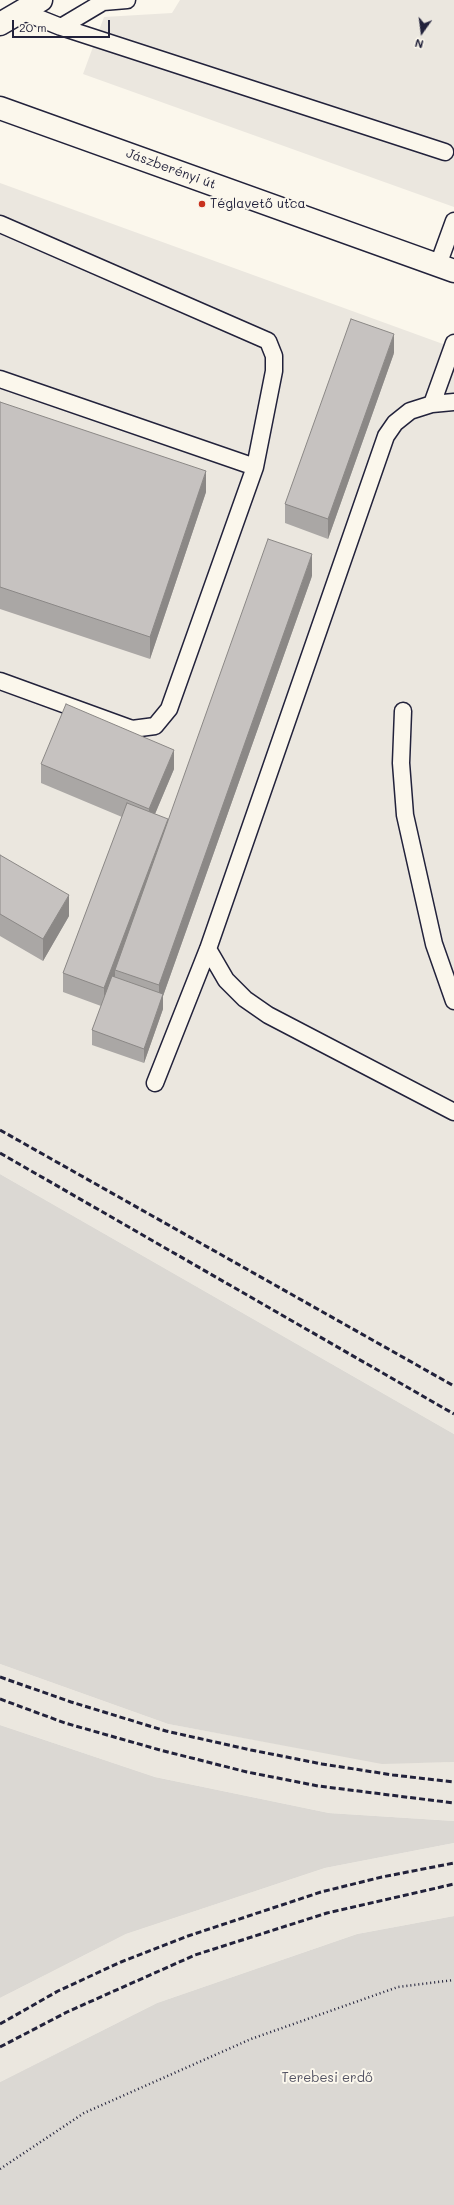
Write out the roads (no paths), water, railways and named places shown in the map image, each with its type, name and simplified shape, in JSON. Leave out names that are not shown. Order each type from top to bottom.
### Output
[{"type":"main road","points":[[0,24],[41,0]]},
{"type":"main road","name":"Jászberényi út","points":[[0,108],[446,268]]},
{"type":"lane","points":[[61,27],[104,1],[127,0]]},
{"type":"lane","points":[[21,11],[61,27],[445,152]]},
{"type":"lane","points":[[446,268],[454,221]]},
{"type":"lane","points":[[0,224],[268,341],[274,356],[274,370],[255,467],[169,708],[155,726],[132,729],[0,682]]},
{"type":"lane","points":[[432,404],[454,343]]},
{"type":"lane","points":[[0,379],[255,467]]},
{"type":"lane","points":[[154,1083],[208,949],[386,436],[395,423],[410,411],[432,404],[454,402]]},
{"type":"lane","points":[[403,711],[401,763],[405,815],[434,944],[454,1001]]},
{"type":"lane","points":[[208,949],[226,980],[245,999],[268,1015],[454,1112]]},
{"type":"railway","points":[[0,1130],[454,1386]]},
{"type":"railway","points":[[0,1153],[454,1414]]},
{"type":"railway","points":[[0,1677],[71,1702],[166,1731],[322,1764],[393,1775],[454,1782]]},
{"type":"railway","points":[[0,1699],[65,1723],[160,1750],[247,1772],[318,1786],[454,1803]]},
{"type":"railway","points":[[0,2024],[58,1991],[121,1962],[188,1936],[321,1892],[382,1877],[454,1863]]},
{"type":"railway","points":[[0,2047],[67,2012],[195,1955],[327,1913],[454,1884]]},
{"type":"place","name":"Téglavető utca","points":[[202,204]]},
{"type":"park label","name":"Terebesi erdő","points":[[327,2078]]}]
